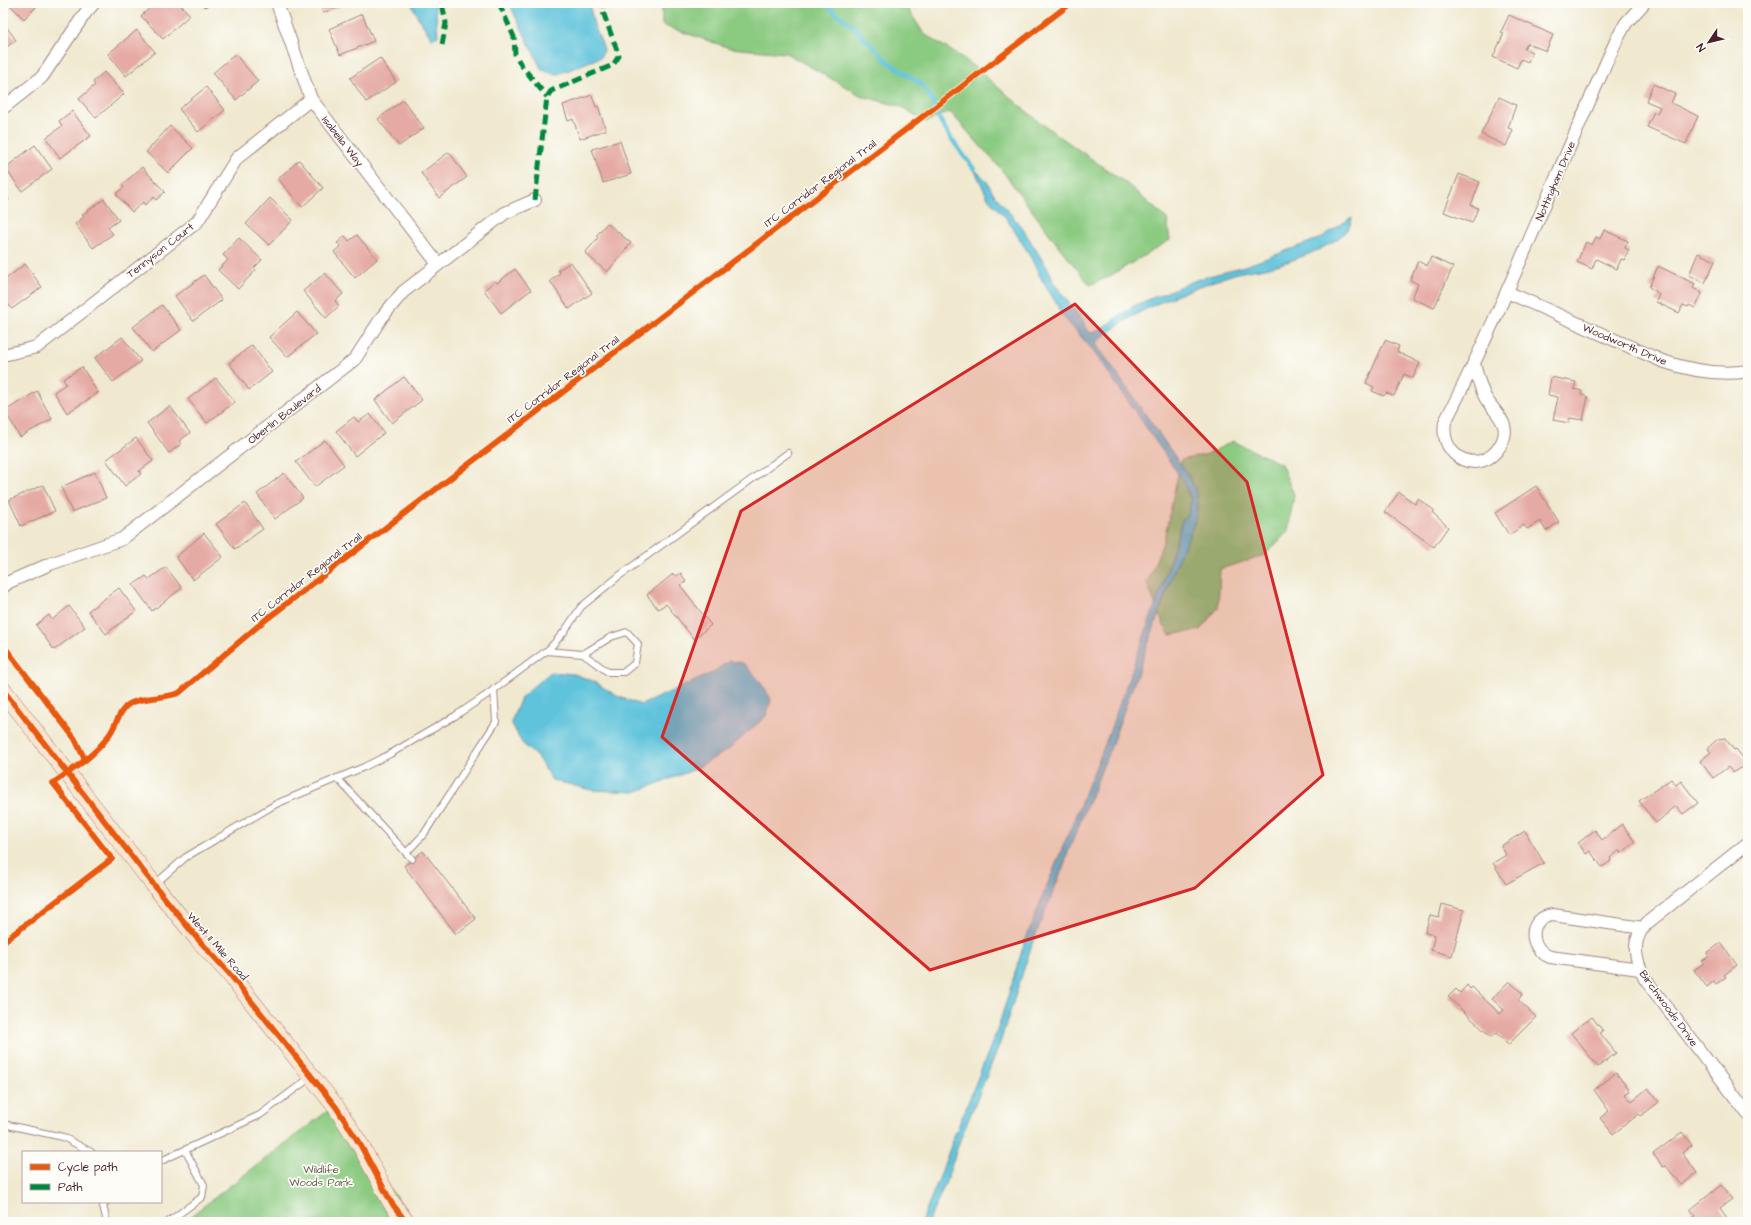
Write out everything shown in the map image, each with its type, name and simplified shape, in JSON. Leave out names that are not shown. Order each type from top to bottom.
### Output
[{"type":"street","points":[[3,108],[42,77],[86,12],[94,3]]},
{"type":"street","name":"Isabella Way","points":[[277,3],[311,99],[438,264]]},
{"type":"street","name":"Nottingham Drive","points":[[1474,364],[1486,398],[1499,414],[1503,424],[1504,434],[1502,444],[1496,453],[1487,459],[1477,462],[1467,461],[1453,453],[1445,441],[1443,431],[1445,422],[1474,364],[1507,292],[1617,39],[1626,23],[1644,3]]},
{"type":"street","name":"Tennyson Court","points":[[3,356],[36,346],[197,222],[237,158],[311,99]]},
{"type":"street","name":"Oberlin Boulevard","points":[[3,587],[9,582],[50,564],[122,539],[355,359],[382,317],[403,292],[505,213],[534,200]]},
{"type":"street","name":"Woodworth Drive","points":[[1507,292],[1662,361],[1683,368],[1723,372],[1748,371]]},
{"type":"street","name":"West 11 Mile Road","points":[[3,690],[196,938],[228,972],[336,1107],[361,1146],[391,1202],[406,1222]]},
{"type":"street","name":"Birchwoods Drive","points":[[1748,843],[1654,917],[1643,928],[1636,940],[1635,949],[1636,958],[1640,969],[1652,989],[1748,1114]]},
{"type":"street","points":[[1640,969],[1550,957],[1540,951],[1535,944],[1533,934],[1540,921],[1546,916],[1553,915],[1643,928]]},
{"type":"lane","points":[[154,885],[186,857],[276,804],[390,754],[455,716],[546,651],[564,632],[581,607],[648,554],[788,453]]},
{"type":"lane","points":[[546,651],[583,654],[608,672],[624,672],[636,663],[638,644],[627,632],[611,636],[583,654]]},
{"type":"lane","points":[[406,853],[424,834],[496,722],[494,689]]},
{"type":"lane","points":[[336,778],[412,859]]},
{"type":"lane","points":[[162,1161],[260,1115],[312,1076]]},
{"type":"lane","points":[[3,1124],[63,1137],[89,1151]]},
{"type":"lane","points":[[168,1222],[202,1197],[204,1186],[185,1150]]},
{"type":"lane","points":[[105,1203],[103,1206],[107,1222]]},
{"type":"highlighted area","points":[[1075,304],[1247,482],[1323,775],[1195,888],[930,970],[662,737],[741,511]]},
{"type":"green space","points":[[662,3],[904,3],[924,34],[966,60],[1038,121],[1127,184],[1167,219],[1170,240],[1108,277],[1090,285],[1060,248],[1001,169],[950,112],[926,122],[902,107],[862,96],[786,53],[730,48],[662,25]]},
{"type":"green space","points":[[1233,441],[1281,464],[1294,495],[1288,531],[1265,555],[1220,569],[1218,608],[1200,630],[1170,635],[1163,624],[1147,583],[1164,540],[1181,460],[1208,454]]},
{"type":"green space","name":"Wildlife Woods Park","points":[[329,1110],[415,1222],[183,1222]]},
{"type":"water","points":[[411,3],[435,3],[438,36],[432,39]]},
{"type":"water","points":[[509,3],[589,3],[594,25],[604,49],[601,57],[556,75],[542,70]]},
{"type":"water","points":[[974,169],[986,180],[994,194],[1023,229],[1051,274],[1053,282],[1083,321],[1090,333],[1098,331],[1133,306],[1196,280],[1248,265],[1321,238],[1352,217],[1349,226],[1342,235],[1332,243],[1319,250],[1270,267],[1233,274],[1160,302],[1127,320],[1112,330],[1096,344],[1190,478],[1196,490],[1198,500],[1196,517],[1179,558],[1110,749],[1032,944],[999,1046],[960,1140],[946,1182],[928,1222],[921,1222],[998,1028],[1025,941],[1104,747],[1164,581],[1182,521],[1188,513],[1191,501],[1184,482],[1091,348],[1060,313],[1057,304],[1043,282],[1028,252],[1006,218],[988,198]]},
{"type":"water","points":[[729,661],[743,663],[759,680],[771,699],[767,715],[728,750],[693,770],[635,792],[591,790],[552,780],[538,758],[522,743],[511,722],[521,698],[551,672],[574,674],[593,681],[617,696],[641,705],[710,674]]},
{"type":"building","points":[[8,3],[37,3],[38,5],[24,19]]},
{"type":"building","points":[[155,3],[179,3],[190,15],[163,39],[141,16]]},
{"type":"building","points":[[202,3],[215,3],[204,7]]},
{"type":"building","points":[[320,3],[350,3],[323,13]]},
{"type":"building","points":[[362,14],[374,41],[340,55],[329,29]]},
{"type":"building","points":[[1509,15],[1553,35],[1546,51],[1527,43],[1524,49],[1532,52],[1528,62],[1521,59],[1517,68],[1493,57],[1504,33],[1501,32]]},
{"type":"building","points":[[3,22],[16,40],[4,49],[3,48]]},
{"type":"building","points":[[137,30],[155,52],[126,76],[108,54]]},
{"type":"building","points":[[235,54],[258,81],[236,100],[213,73]]},
{"type":"building","points":[[380,58],[396,82],[366,102],[350,78]]},
{"type":"building","points":[[104,72],[124,94],[96,118],[79,99],[95,85],[93,82]]},
{"type":"building","points":[[1653,84],[1675,94],[1671,103],[1698,116],[1686,144],[1647,127],[1654,112],[1657,113],[1660,107],[1646,101]]},
{"type":"building","points":[[206,87],[225,110],[198,132],[179,109]]},
{"type":"building","points":[[592,95],[596,107],[598,106],[606,130],[580,139],[573,119],[568,121],[563,105]]},
{"type":"building","points":[[1499,97],[1516,105],[1508,128],[1513,130],[1506,146],[1481,134]]},
{"type":"building","points":[[403,100],[424,128],[399,146],[378,119]]},
{"type":"building","points":[[72,111],[91,136],[60,158],[46,138],[62,126],[59,121]]},
{"type":"building","points":[[170,126],[193,148],[168,173],[146,152]]},
{"type":"building","points":[[620,141],[631,174],[603,183],[592,149]]},
{"type":"building","points":[[35,145],[52,169],[22,191],[5,168]]},
{"type":"building","points":[[449,152],[467,177],[439,198],[421,173]]},
{"type":"building","points":[[299,160],[323,188],[302,207],[278,179]]},
{"type":"building","points":[[142,167],[165,192],[156,200],[154,197],[145,205],[143,202],[132,212],[116,194],[124,187],[122,185]]},
{"type":"building","points":[[1459,174],[1480,182],[1471,205],[1478,208],[1472,223],[1444,212]]},
{"type":"building","points":[[3,190],[9,200],[3,204]]},
{"type":"building","points":[[270,198],[293,220],[269,245],[246,224]]},
{"type":"building","points":[[104,199],[119,220],[108,228],[113,234],[93,248],[75,224],[84,217],[82,215]]},
{"type":"building","points":[[607,223],[631,243],[607,272],[585,253],[598,238],[596,236]]},
{"type":"building","points":[[1604,230],[1628,241],[1625,248],[1629,250],[1624,260],[1621,259],[1617,269],[1596,259],[1592,269],[1577,262],[1586,242],[1592,245],[1596,237],[1600,239]]},
{"type":"building","points":[[357,235],[377,259],[355,278],[334,252],[341,246],[337,243],[345,236],[349,241]]},
{"type":"building","points":[[239,238],[262,260],[254,268],[256,270],[238,289],[218,270],[228,260],[223,255]]},
{"type":"building","points":[[1698,253],[1715,261],[1705,283],[1689,275]]},
{"type":"building","points":[[1431,257],[1453,267],[1434,308],[1412,298],[1418,284],[1410,280],[1418,261],[1427,266]]},
{"type":"building","points":[[571,262],[592,293],[569,309],[550,281],[560,273],[558,270]]},
{"type":"building","points":[[25,264],[42,287],[12,309],[3,297],[3,281]]},
{"type":"building","points":[[1658,266],[1695,284],[1693,288],[1702,293],[1695,308],[1689,305],[1688,307],[1683,305],[1679,313],[1656,302],[1659,294],[1649,287]]},
{"type":"building","points":[[515,269],[531,290],[501,313],[484,290],[495,281],[497,283]]},
{"type":"building","points":[[325,273],[343,294],[335,301],[339,306],[326,318],[303,291]]},
{"type":"building","points":[[204,275],[222,300],[193,321],[175,296]]},
{"type":"building","points":[[162,305],[181,330],[152,352],[133,327]]},
{"type":"building","points":[[297,312],[316,334],[287,357],[269,337]]},
{"type":"building","points":[[122,337],[141,361],[113,382],[95,358]]},
{"type":"building","points":[[1385,340],[1399,346],[1397,352],[1420,363],[1413,378],[1404,374],[1394,396],[1386,393],[1384,396],[1372,391],[1374,387],[1366,383]]},
{"type":"building","points":[[252,345],[272,372],[249,390],[229,363]]},
{"type":"building","points":[[82,367],[98,393],[67,413],[54,392],[66,384],[63,379]]},
{"type":"building","points":[[404,377],[422,400],[392,423],[375,400]]},
{"type":"building","points":[[1551,377],[1576,382],[1574,389],[1582,391],[1581,395],[1588,397],[1583,420],[1570,418],[1569,423],[1553,420],[1558,397],[1548,395]]},
{"type":"building","points":[[216,378],[235,402],[207,423],[188,399]]},
{"type":"building","points":[[37,391],[52,419],[20,437],[5,411]]},
{"type":"building","points":[[170,406],[190,433],[179,441],[181,444],[169,453],[147,423]]},
{"type":"building","points":[[370,414],[384,433],[355,456],[336,431],[354,417],[358,422]]},
{"type":"building","points":[[136,438],[153,461],[139,471],[141,474],[125,486],[106,460]]},
{"type":"building","points":[[325,440],[344,465],[315,487],[296,462]]},
{"type":"building","points":[[1748,443],[1748,469],[1747,469],[1744,444]]},
{"type":"building","points":[[95,472],[106,498],[72,512],[61,487]]},
{"type":"building","points":[[284,473],[303,498],[275,519],[257,494]]},
{"type":"building","points":[[43,485],[55,511],[21,526],[9,500]]},
{"type":"building","points":[[1536,486],[1559,522],[1546,531],[1540,521],[1527,529],[1524,525],[1509,535],[1495,513]]},
{"type":"building","points":[[1399,492],[1415,504],[1418,499],[1434,510],[1432,512],[1448,527],[1434,547],[1385,512]]},
{"type":"building","points":[[245,503],[263,529],[235,549],[216,524]]},
{"type":"building","points":[[204,533],[223,557],[193,580],[176,557]]},
{"type":"building","points":[[166,567],[182,588],[152,611],[133,585],[146,576],[149,579]]},
{"type":"building","points":[[681,573],[686,582],[680,585],[711,625],[694,639],[666,604],[658,609],[647,595],[673,574],[676,576]]},
{"type":"building","points":[[119,588],[136,611],[106,634],[88,611]]},
{"type":"building","points":[[69,606],[85,627],[54,650],[36,625],[49,615],[52,620]]},
{"type":"building","points":[[1725,738],[1734,750],[1736,749],[1748,764],[1733,773],[1728,767],[1713,778],[1700,761],[1711,752],[1708,749],[1712,744],[1718,739]]},
{"type":"building","points":[[1671,779],[1676,785],[1681,781],[1698,803],[1683,814],[1676,806],[1656,823],[1639,801]]},
{"type":"building","points":[[1622,824],[1635,842],[1622,853],[1620,850],[1610,858],[1611,861],[1602,867],[1590,851],[1586,854],[1578,843],[1595,830],[1602,840]]},
{"type":"building","points":[[1525,831],[1544,863],[1506,884],[1493,863],[1506,855],[1501,846]]},
{"type":"building","points":[[423,851],[476,919],[456,934],[404,866]]},
{"type":"building","points":[[1442,904],[1464,910],[1452,956],[1431,950],[1435,935],[1425,933],[1430,915],[1439,917]]},
{"type":"building","points":[[1721,943],[1737,965],[1724,975],[1726,977],[1716,984],[1714,981],[1707,987],[1694,970],[1704,963],[1702,961],[1709,956],[1707,953]]},
{"type":"building","points":[[1509,981],[1523,994],[1518,1000],[1536,1017],[1508,1045],[1496,1033],[1491,1037],[1448,997],[1456,989],[1460,993],[1467,985],[1470,989],[1472,987],[1500,1014],[1504,1010],[1492,999]]},
{"type":"building","points":[[1592,1017],[1603,1031],[1600,1033],[1616,1053],[1598,1067],[1571,1033]]},
{"type":"building","points":[[1616,1073],[1630,1091],[1625,1094],[1629,1099],[1632,1101],[1648,1088],[1659,1102],[1641,1116],[1639,1114],[1613,1134],[1600,1118],[1609,1111],[1594,1090]]},
{"type":"building","points":[[1682,1132],[1692,1145],[1682,1153],[1697,1173],[1681,1185],[1666,1166],[1663,1167],[1653,1154]]},
{"type":"building","points":[[1721,1185],[1732,1199],[1720,1208],[1730,1222],[1686,1222],[1695,1216],[1690,1210]]},
{"type":"waterway","points":[[826,3],[834,12],[851,24],[888,62],[920,83],[930,96],[941,122],[950,137],[974,169]]},
{"type":"marked path","points":[[442,3],[446,23],[442,45]]},
{"type":"marked path","points":[[499,3],[514,37],[515,54],[521,65],[547,97]]},
{"type":"marked path","points":[[535,200],[547,97],[551,91],[613,65],[619,56],[603,12],[603,3]]},
{"type":"cycle path","name":"ITC Corridor Regional Trail","points":[[3,942],[112,859],[53,783],[83,762],[103,743],[120,714],[129,704],[135,701],[179,693],[264,621],[1071,3]]},
{"type":"cycle path","points":[[3,645],[75,739],[85,760]]},
{"type":"cycle path","points":[[3,690],[154,885],[197,938],[228,972],[336,1107],[361,1146],[391,1202],[406,1222]]}]
